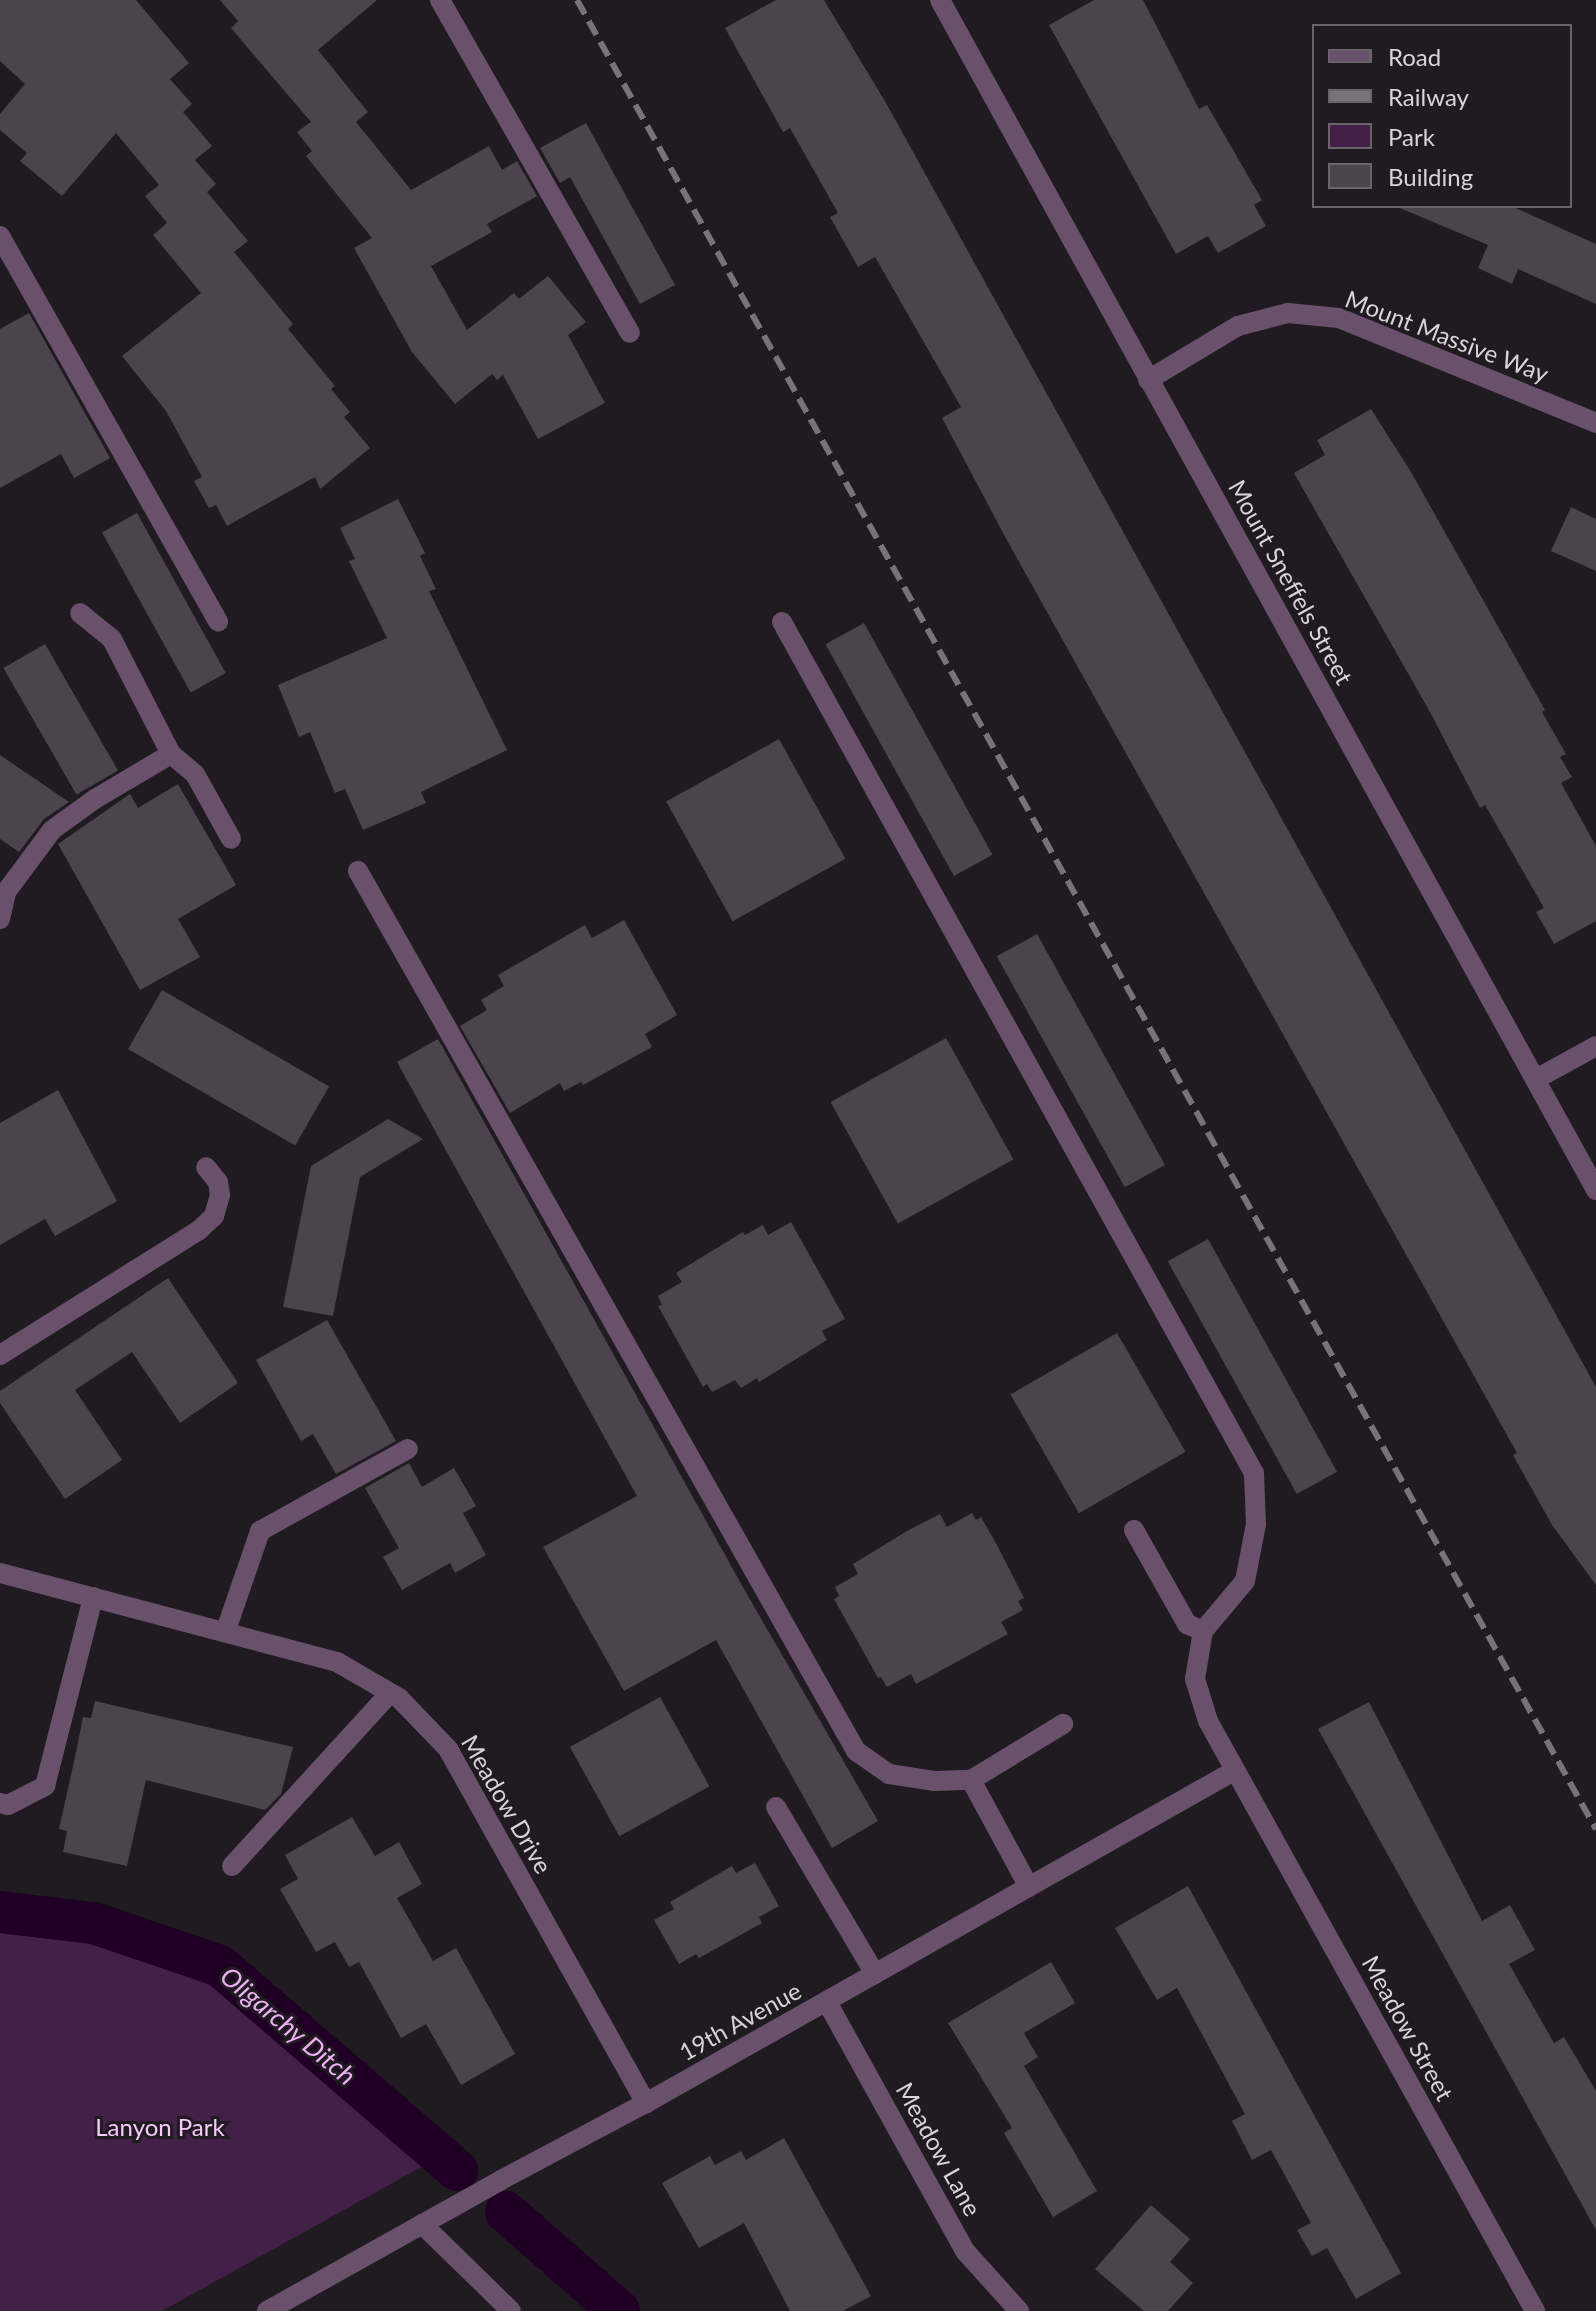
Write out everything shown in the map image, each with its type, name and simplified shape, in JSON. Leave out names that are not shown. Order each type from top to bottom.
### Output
[{"type":"street","points":[[440,0],[630,333]]},
{"type":"street","name":"Mount Sneffels Street","points":[[940,0],[1596,1190]]},
{"type":"street","points":[[0,236],[218,622]]},
{"type":"street","name":"Mount Massive Way","points":[[1148,380],[1238,326],[1288,313],[1339,318],[1596,423]]},
{"type":"street","points":[[80,613],[112,639],[171,754],[195,774],[231,839]]},
{"type":"street","points":[[782,622],[1254,1473],[1256,1524],[1245,1581],[1203,1631],[1187,1624],[1134,1530]]},
{"type":"street","points":[[0,919],[6,892],[52,830],[95,799],[171,754]]},
{"type":"street","points":[[358,871],[856,1751],[889,1774],[935,1781],[971,1780],[1063,1724]]},
{"type":"street","points":[[1536,1079],[1596,1046]]},
{"type":"street","points":[[0,1355],[198,1231],[214,1216],[220,1195],[218,1182],[206,1167]]},
{"type":"street","points":[[226,1630],[260,1531],[408,1449]]},
{"type":"street","name":"Meadow Drive","points":[[0,1573],[226,1630],[337,1662],[390,1693],[448,1749],[646,2103]]},
{"type":"street","points":[[0,1803],[8,1805],[45,1786],[93,1597]]},
{"type":"street","name":"Meadow Street","points":[[1203,1631],[1195,1679],[1208,1721],[1535,2311]]},
{"type":"street","points":[[232,1866],[390,1693]]},
{"type":"street","name":"19th Avenue","points":[[267,2311],[827,2002],[1234,1771]]},
{"type":"street","points":[[971,1780],[1029,1887]]},
{"type":"street","points":[[776,1807],[875,1974]]},
{"type":"street","name":"Meadow Lane","points":[[827,2002],[965,2251],[1019,2311]]},
{"type":"street","points":[[422,2224],[511,2311]]},
{"type":"green space","name":"Lanyon Park","points":[[0,1912],[94,1923],[220,1966],[441,2156],[162,2311],[0,2311]]},
{"type":"building","points":[[0,0],[136,0],[189,63],[170,79],[192,104],[183,112],[212,146],[195,160],[216,184],[207,192],[248,241],[234,252],[293,324],[288,329],[335,386],[331,389],[350,412],[344,417],[370,448],[320,489],[315,477],[227,526],[216,505],[209,508],[194,481],[202,477],[166,411],[122,356],[201,293],[153,235],[167,223],[145,196],[159,185],[116,133],[62,196],[20,161],[27,153],[0,130],[0,114],[25,84],[0,61]]},
{"type":"building","points":[[220,0],[377,0],[318,50],[368,112],[356,122],[411,190],[489,146],[502,170],[517,161],[537,196],[487,224],[492,232],[431,266],[467,330],[514,293],[519,299],[548,276],[586,322],[568,335],[605,403],[538,439],[503,375],[497,380],[492,374],[455,404],[412,352],[354,248],[372,238],[306,156],[312,151],[297,132],[311,122],[231,28],[238,21]]},
{"type":"building","points":[[776,0],[824,0],[886,103],[1596,1387],[1596,1585],[1552,1525],[1513,1455],[1517,1453],[1009,544],[942,418],[961,407],[875,257],[858,267],[830,217],[838,213],[790,128],[783,132],[725,28]]},
{"type":"building","points":[[1094,0],[1143,0],[1199,109],[1207,105],[1262,200],[1254,205],[1266,226],[1218,253],[1208,236],[1176,254],[1049,25]]},
{"type":"building","points":[[586,123],[675,285],[640,304],[570,177],[560,183],[540,148]]},
{"type":"building","points":[[1400,208],[1515,208],[1596,244],[1596,304],[1518,269],[1512,284],[1478,268],[1488,245]]},
{"type":"building","points":[[29,313],[110,458],[74,478],[61,454],[0,488],[0,329]]},
{"type":"building","points":[[1371,409],[1411,472],[1545,710],[1542,712],[1566,754],[1560,757],[1572,777],[1561,783],[1596,846],[1596,921],[1554,944],[1536,912],[1544,908],[1485,805],[1480,808],[1430,712],[1294,473],[1325,455],[1317,440]]},
{"type":"building","points":[[398,499],[425,553],[420,556],[436,589],[429,591],[507,750],[421,792],[426,803],[363,830],[345,789],[335,793],[310,732],[299,737],[278,685],[387,638],[349,561],[355,559],[340,528]]},
{"type":"building","points":[[1571,507],[1596,519],[1596,571],[1551,551]]},
{"type":"building","points":[[137,513],[226,673],[191,692],[102,532]]},
{"type":"building","points":[[864,623],[992,855],[954,876],[826,644]]},
{"type":"building","points":[[45,644],[118,770],[76,794],[3,668]]},
{"type":"building","points":[[779,739],[845,859],[733,921],[666,802]]},
{"type":"building","points":[[0,755],[69,802],[44,819],[19,852],[0,839]]},
{"type":"building","points":[[178,784],[236,885],[178,919],[200,957],[140,990],[58,844],[130,794],[138,808]]},
{"type":"building","points":[[624,920],[677,1015],[645,1034],[652,1047],[583,1085],[581,1082],[564,1091],[560,1083],[510,1113],[460,1026],[487,1010],[481,1000],[504,986],[498,975],[585,925],[592,938]]},
{"type":"building","points":[[1037,934],[1165,1165],[1125,1187],[997,956]]},
{"type":"building","points":[[162,990],[329,1086],[295,1145],[128,1049]]},
{"type":"building","points":[[946,1038],[1013,1160],[898,1224],[831,1102]]},
{"type":"building","points":[[438,1039],[744,1589],[878,1821],[832,1848],[716,1640],[624,1691],[543,1547],[637,1496],[397,1062]]},
{"type":"building","points":[[58,1090],[117,1201],[55,1236],[45,1219],[0,1245],[0,1123]]},
{"type":"building","points":[[388,1119],[423,1139],[360,1177],[333,1316],[283,1307],[311,1166]]},
{"type":"building","points":[[791,1222],[845,1319],[822,1331],[827,1340],[759,1382],[757,1378],[741,1388],[735,1380],[712,1392],[707,1384],[703,1387],[658,1306],[662,1305],[658,1296],[682,1282],[676,1273],[743,1232],[745,1235],[763,1225],[768,1235]]},
{"type":"building","points":[[1208,1239],[1337,1472],[1297,1494],[1168,1261]]},
{"type":"building","points":[[168,1278],[238,1383],[180,1423],[132,1352],[75,1390],[122,1460],[65,1499],[0,1403],[0,1391]]},
{"type":"building","points":[[327,1320],[396,1441],[336,1474],[313,1434],[301,1441],[256,1360]]},
{"type":"building","points":[[1117,1333],[1186,1452],[1079,1513],[1010,1394]]},
{"type":"building","points":[[409,1463],[422,1487],[454,1468],[476,1506],[463,1513],[486,1555],[455,1573],[450,1563],[402,1590],[383,1557],[399,1548],[365,1488]]},
{"type":"building","points":[[972,1513],[976,1520],[981,1517],[997,1545],[1024,1598],[1018,1601],[1023,1610],[1001,1622],[1008,1634],[916,1684],[911,1674],[887,1687],[881,1677],[878,1678],[834,1599],[839,1596],[835,1587],[858,1574],[853,1564],[907,1531],[940,1514],[947,1527]]},
{"type":"building","points":[[660,1697],[709,1786],[619,1836],[570,1747]]},
{"type":"building","points":[[95,1701],[293,1747],[281,1794],[265,1810],[146,1780],[127,1866],[63,1852],[67,1831],[59,1829],[83,1717],[91,1718]]},
{"type":"building","points":[[1369,1702],[1482,1921],[1510,1905],[1535,1950],[1509,1964],[1554,2043],[1564,2037],[1596,2091],[1596,2230],[1318,1729]]},
{"type":"building","points":[[352,1817],[375,1856],[399,1842],[422,1884],[397,1898],[433,1961],[456,1948],[515,2054],[461,2085],[426,2024],[401,2038],[359,1962],[349,1967],[335,1942],[316,1952],[280,1889],[298,1879],[285,1855]]},
{"type":"building","points":[[755,1863],[779,1906],[759,1917],[762,1923],[699,1958],[696,1954],[679,1964],[654,1920],[674,1909],[670,1902],[732,1866],[736,1873]]},
{"type":"building","points":[[1188,1886],[1401,2273],[1356,2299],[1327,2248],[1312,2256],[1297,2230],[1311,2223],[1271,2150],[1252,2160],[1232,2121],[1245,2114],[1177,1988],[1157,2000],[1115,1928]]},
{"type":"building","points":[[1051,1962],[1075,2003],[1024,2033],[1038,2057],[1024,2066],[1097,2191],[1053,2217],[1004,2133],[1012,2128],[948,2023]]},
{"type":"building","points":[[784,2138],[871,2296],[843,2311],[790,2311],[744,2223],[699,2248],[662,2183],[710,2156],[715,2165],[741,2151],[746,2160]]},
{"type":"building","points":[[1151,2205],[1190,2239],[1170,2262],[1193,2283],[1168,2311],[1144,2311],[1095,2269]]},
{"type":"waterway","name":"Oligarchy Ditch","points":[[0,1912],[94,1923],[220,1966],[457,2170]]},
{"type":"waterway","name":"Oligarchy Ditch","points":[[506,2212],[619,2311]]},
{"type":"railway","points":[[577,0],[1596,1829]]}]
